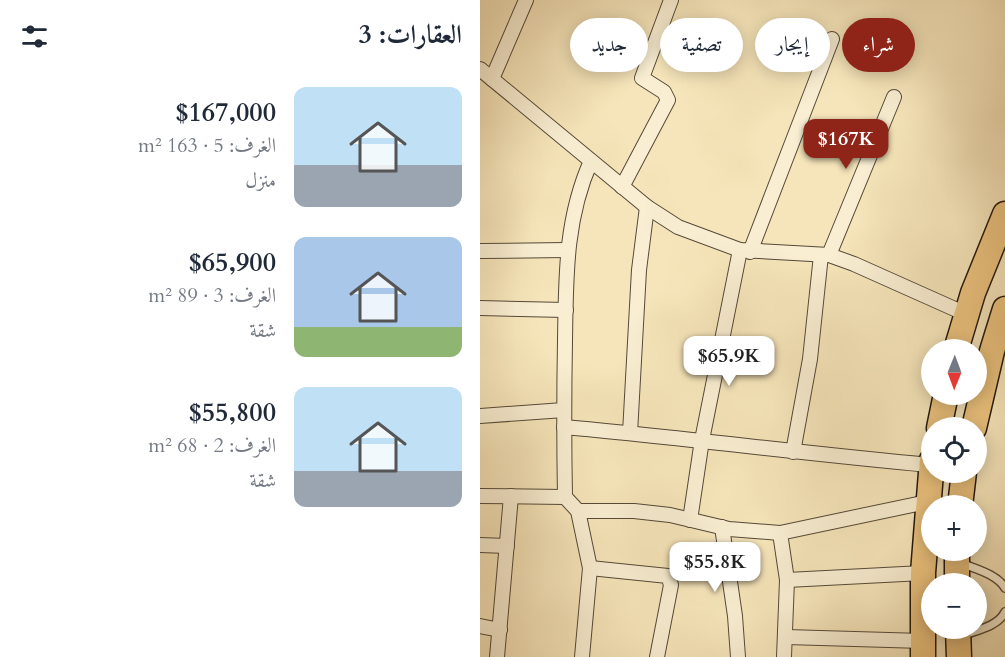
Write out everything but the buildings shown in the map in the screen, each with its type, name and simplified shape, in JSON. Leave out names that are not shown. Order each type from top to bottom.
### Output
[{"type":"highway","points":[[959,339],[966,314],[1005,213]]},
{"type":"highway","points":[[977,417],[992,351],[1005,309]]},
{"type":"highway","points":[[923,573],[924,561]]},
{"type":"street","points":[[492,79],[526,0]]},
{"type":"street","points":[[622,187],[668,100],[664,92],[642,78],[671,0]]},
{"type":"street","points":[[690,520],[702,440],[745,251],[832,39]]},
{"type":"street","points":[[480,69],[647,207],[678,227],[745,251],[825,255],[854,264],[966,314]]},
{"type":"street","points":[[793,452],[810,359],[825,255],[894,97]]},
{"type":"street","points":[[582,657],[590,568],[578,511],[565,496],[564,411],[567,250],[574,202],[591,161]]},
{"type":"street","points":[[630,433],[639,270],[647,207]]},
{"type":"street","points":[[480,251],[567,250]]},
{"type":"street","points":[[480,308],[566,310]]},
{"type":"street","points":[[480,416],[564,411]]},
{"type":"street","points":[[564,428],[702,440],[793,452],[921,462]]},
{"type":"street","points":[[480,496],[565,496]]},
{"type":"street","points":[[502,656],[500,630],[511,496]]},
{"type":"street","points":[[578,511],[634,511],[758,534],[780,533],[921,503]]},
{"type":"street","points":[[722,527],[735,616],[738,657]]},
{"type":"street","points":[[780,533],[787,580],[784,657]]},
{"type":"street","points":[[480,545],[507,546]]},
{"type":"street","points":[[590,568],[668,576],[671,585],[657,657]]},
{"type":"street","points":[[787,580],[921,573]]},
{"type":"street","points":[[480,626],[500,630]]},
{"type":"street","points":[[786,637],[923,649]]},
{"type":"lane","points":[[957,565],[990,575],[1002,582],[1005,588]]},
{"type":"lane","points":[[959,641],[1002,618],[1005,612]]}]
